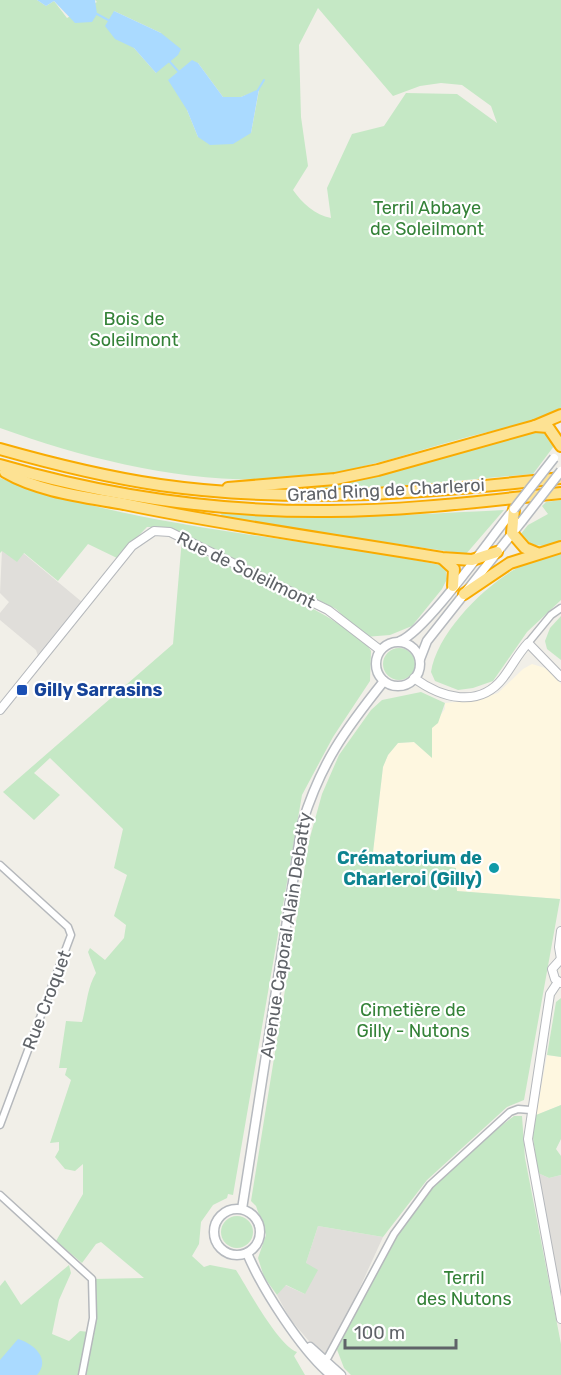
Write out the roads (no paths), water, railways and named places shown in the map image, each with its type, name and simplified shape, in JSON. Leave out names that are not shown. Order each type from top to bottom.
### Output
[{"type":"highway","points":[[216,491],[235,485],[293,484],[335,479],[378,470],[535,426],[561,415]]},
{"type":"highway","points":[[535,426],[548,428],[561,448]]},
{"type":"highway","name":"Grand Ring de Charleroi","points":[[0,449],[102,475],[216,491],[271,495],[378,494],[561,478]]},
{"type":"highway","points":[[0,467],[40,485],[120,504],[442,558],[472,560],[497,552]]},
{"type":"highway","name":"Grand Ring de Charleroi","points":[[0,467],[157,500],[272,510],[380,510],[561,493]]},
{"type":"highway","points":[[514,509],[512,525],[525,548],[537,553]]},
{"type":"highway","points":[[464,594],[510,563],[561,547]]},
{"type":"highway","points":[[442,558],[454,569],[453,586]]},
{"type":"main road","points":[[514,509],[561,448]]},
{"type":"main road","points":[[512,525],[497,552],[423,646],[418,672],[414,678],[396,686],[384,681],[375,666],[380,650],[389,643],[400,641],[415,631],[472,560],[512,525],[561,471]]},
{"type":"main road","points":[[400,641],[409,644],[420,659]]},
{"type":"main road","name":"Avenue Caporal Alain Debatty","points":[[242,1209],[302,825],[323,766],[345,731],[384,681]]},
{"type":"main road","points":[[242,1209],[255,1216],[260,1230],[257,1244],[247,1253],[231,1255],[224,1251],[215,1238],[214,1230],[220,1216],[227,1211],[242,1209]]},
{"type":"main road","points":[[247,1253],[277,1309],[303,1341],[316,1362],[331,1375]]},
{"type":"main road","points":[[303,1341],[341,1375]]},
{"type":"street","name":"Rue de Soleilmont","points":[[0,709],[132,546],[153,531],[170,532],[328,610],[380,650]]},
{"type":"street","points":[[414,678],[445,696],[474,696],[488,691],[502,679],[551,615],[561,608]]},
{"type":"street","points":[[528,643],[561,677]]},
{"type":"street","name":"Rue Croquet","points":[[0,865],[68,927],[71,935],[0,1125]]},
{"type":"street","points":[[561,931],[559,947],[561,959],[552,969],[559,982],[550,994],[530,1110],[528,1139],[561,1319]]},
{"type":"street","points":[[324,1359],[328,1357],[394,1234],[430,1185],[510,1112],[518,1109],[530,1110]]},
{"type":"street","points":[[0,1195],[92,1279],[93,1318],[82,1375]]},
{"type":"water","points":[[37,0],[95,0],[97,14],[92,22],[75,23],[54,1],[46,6]]},
{"type":"water","points":[[114,11],[161,33],[181,49],[178,55],[156,73],[134,48],[115,39],[105,26]]},
{"type":"water","points":[[192,60],[198,63],[223,97],[241,97],[259,89],[251,133],[233,144],[210,145],[198,137],[187,110],[168,80]]},
{"type":"water","points":[[18,1339],[30,1344],[39,1353],[42,1363],[37,1375],[0,1375],[0,1360]]},
{"type":"waterway","points":[[97,14],[110,21]]},
{"type":"waterway","points":[[169,61],[179,72]]},
{"type":"waterway","points":[[258,90],[264,80]]},
{"type":"place","name":"Gilly Sarrasins","points":[[22,690]]},
{"type":"place","name":"Crématorium de Charleroi (Gilly)","points":[[494,868]]},
{"type":"park label","name":"Terril Abbaye de Soleilmont","points":[[427,218]]},
{"type":"park label","name":"Bois de Soleilmont","points":[[134,329]]},
{"type":"park label","name":"Cimetière de Gilly - Nutons","points":[[413,1020]]},
{"type":"park label","name":"Terril des Nutons","points":[[464,1288]]}]
